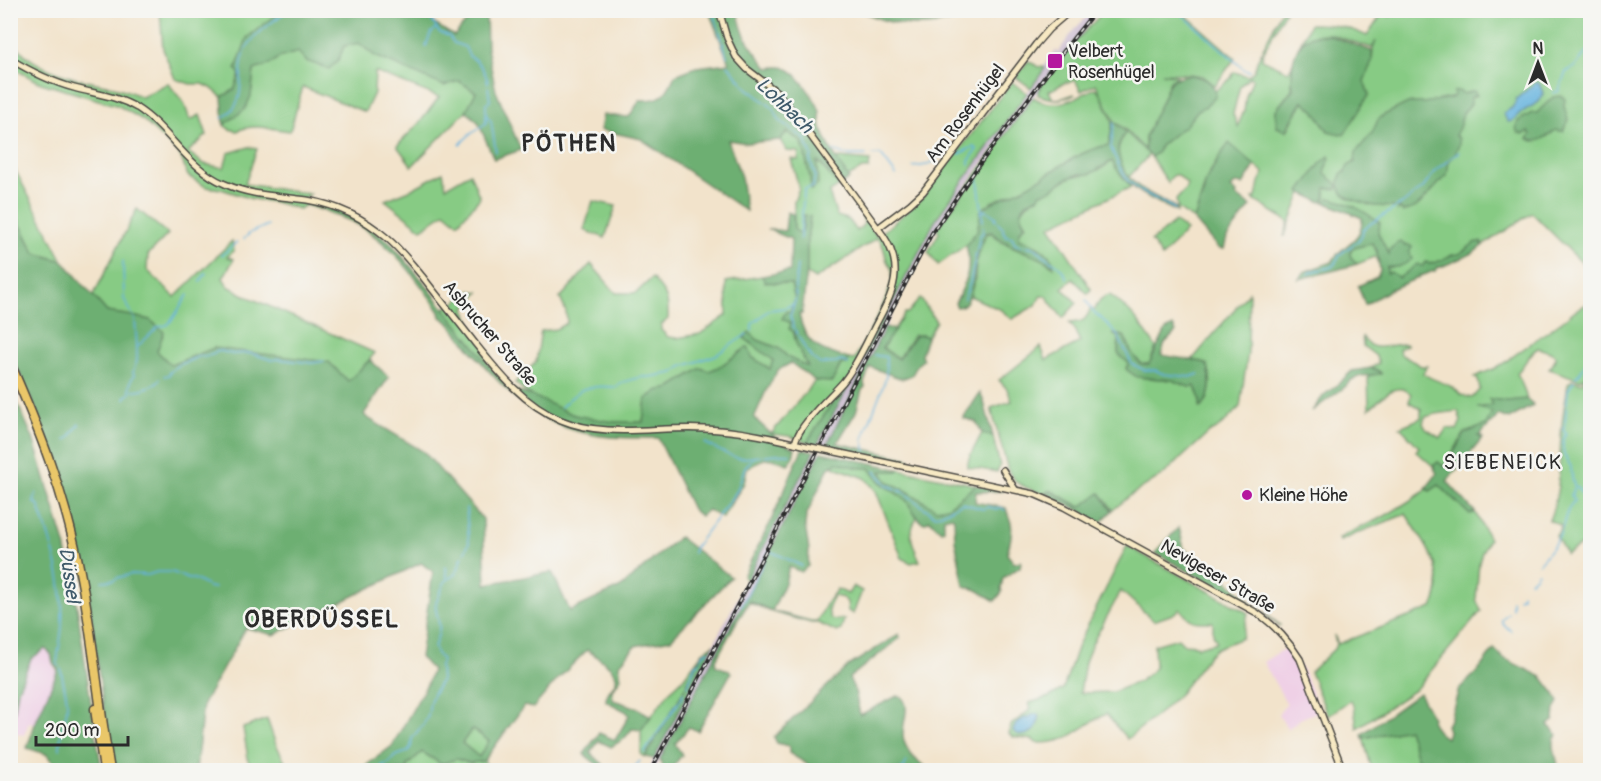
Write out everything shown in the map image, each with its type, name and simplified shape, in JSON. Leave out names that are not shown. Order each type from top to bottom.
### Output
[{"type":"highway","points":[[10,363],[57,481],[79,565],[110,771]]},
{"type":"highway","points":[[10,377],[28,411]]},
{"type":"highway","points":[[33,423],[52,482],[74,567],[104,771]]},
{"type":"main road","points":[[719,10],[727,38],[736,57],[747,69],[777,92],[790,108],[889,244],[896,268],[889,298],[857,361],[799,430],[795,443]]},
{"type":"main road","name":"Am Rosenhügel","points":[[878,228],[923,192],[1036,44],[1055,23],[1071,10]]},
{"type":"main road","name":"Asbrucher Straße","points":[[12,60],[59,84],[112,97],[135,107],[157,124],[199,169],[223,184],[253,193],[331,206],[374,227],[405,256],[503,377],[530,402],[551,416],[594,430],[705,429],[734,432],[1000,485]]},
{"type":"main road","points":[[799,430],[801,440],[808,447]]},
{"type":"main road","points":[[1003,470],[1015,489]]},
{"type":"main road","name":"Nevigeser Straße","points":[[1000,485],[1034,494],[1064,507],[1247,607],[1274,626],[1291,645],[1303,666],[1343,771]]},
{"type":"shaded area","points":[[1092,11],[1099,11],[978,169],[940,223],[826,447],[817,445],[936,219],[1045,68],[1043,66],[1056,50],[1058,52]]},
{"type":"shaded area","points":[[814,451],[821,452],[754,582],[654,770],[648,770]]},
{"type":"shaded area","points":[[1287,647],[1304,673],[1319,711],[1300,719],[1288,729],[1278,714],[1287,704],[1263,662]]},
{"type":"shaded area","points":[[44,649],[51,654],[52,664],[57,671],[35,724],[29,722],[24,735],[11,732],[18,690],[31,659]]},
{"type":"green space","points":[[281,10],[247,38],[240,75],[234,90],[222,97],[203,84],[190,84],[175,79],[163,49],[160,11]]},
{"type":"green space","points":[[1394,10],[1590,11],[1590,271],[1532,213],[1473,252],[1392,289],[1379,249],[1378,224],[1302,193],[1284,237],[1289,222],[1253,198],[1256,198],[1259,182],[1264,173],[1229,144],[1207,179],[1194,220],[1178,209],[1176,200],[1187,184],[1178,175],[1173,176],[1168,183],[1151,157],[1160,146],[1185,126],[1198,110],[1206,106],[1216,95],[1215,91],[1231,78],[1234,72],[1248,76],[1254,71],[1281,11],[1285,11],[1262,59],[1288,71],[1295,56],[1292,89],[1276,110],[1277,127],[1287,131],[1303,101],[1314,110],[1328,131],[1364,81],[1372,61],[1376,41],[1372,48],[1329,34],[1319,34],[1308,37],[1299,46],[1310,24],[1340,26],[1367,36],[1384,11],[1393,11],[1389,17]],"holes":[[[1250,77],[1253,78],[1238,127],[1233,114],[1240,86]]]},
{"type":"green space","points":[[281,11],[424,11],[432,14],[433,23],[454,36],[467,21],[460,15],[461,11],[486,11],[487,48],[496,91],[521,150],[494,159],[478,122],[466,111],[476,92],[459,81],[444,86],[375,56],[359,43],[344,46],[338,61],[329,69],[306,61],[298,52],[278,58],[271,64],[254,70],[251,96],[245,109],[224,125],[222,97],[234,90],[240,75],[236,69],[247,38]]},
{"type":"green space","points":[[709,11],[738,11],[745,36],[768,68],[786,68],[801,81],[818,107],[825,137],[849,179],[839,186],[817,162],[818,185],[811,190],[802,142],[787,132],[780,140],[747,143],[728,140],[741,177],[746,211],[641,139],[600,130],[603,115],[629,117],[640,100],[659,98],[663,95],[675,75],[696,67],[729,63]]},
{"type":"green space","points":[[862,11],[978,11],[979,15],[965,19],[920,25],[890,22]]},
{"type":"green space","points":[[1104,11],[1181,11],[1235,58],[1215,86],[1202,76],[1162,73],[1177,76],[1170,81],[1145,136],[1145,150],[1115,122],[1096,84],[1081,91],[1075,80],[1066,82],[1049,91],[1053,99],[1038,95],[1038,91],[1073,44]]},
{"type":"green space","points":[[1315,35],[1328,35],[1372,51],[1372,61],[1364,81],[1369,95],[1344,135],[1328,131],[1314,110],[1303,101],[1286,131],[1277,127],[1276,110],[1293,89],[1292,71],[1296,52],[1303,42]]},
{"type":"green space","points":[[11,42],[32,60],[53,71],[132,92],[142,97],[168,83],[184,103],[190,120],[200,115],[207,135],[188,152],[204,164],[224,168],[228,153],[249,147],[257,149],[245,184],[310,194],[301,201],[315,205],[321,210],[306,205],[299,209],[206,187],[188,176],[180,155],[143,120],[119,106],[41,83],[18,71],[11,55]]},
{"type":"green space","points":[[359,43],[375,56],[459,81],[476,92],[466,111],[412,166],[397,146],[421,121],[439,97],[375,72],[374,93],[365,112],[303,87],[290,131],[250,127],[237,131],[224,125],[248,102],[254,70],[271,64],[278,58],[298,52],[338,61],[344,46]]},
{"type":"green space","points":[[1028,61],[1045,68],[1031,88],[1016,77]]},
{"type":"green space","points":[[1190,75],[1207,80],[1216,95],[1151,157],[1145,150],[1145,136],[1168,85],[1177,77]]},
{"type":"green space","points":[[1012,82],[1027,93],[936,219],[853,378],[807,442],[789,436],[771,434],[815,381],[832,382],[842,363],[847,364],[849,359],[854,360],[884,303],[892,280],[884,249],[877,238],[815,279],[807,274],[810,216],[804,215],[800,234],[794,229],[794,202],[799,188],[791,159],[798,160],[799,152],[787,151],[780,140],[786,132],[802,142],[811,189],[816,162],[839,186],[829,193],[837,216],[849,220],[857,231],[864,224],[862,212],[877,237],[921,199]]},
{"type":"green space","points":[[1095,88],[1100,93],[1113,121],[1109,145],[1088,151],[1025,188],[991,202],[977,231],[966,245],[938,265],[928,252],[939,233],[937,228],[1033,97],[1049,103],[1064,102]]},
{"type":"green space","points":[[1458,91],[1465,94],[1474,91],[1477,95],[1471,97],[1471,104],[1463,113],[1455,135],[1459,139],[1457,153],[1449,161],[1447,176],[1416,207],[1402,212],[1401,209],[1398,211],[1399,209],[1396,208],[1373,206],[1344,195],[1339,184],[1341,174],[1355,162],[1356,152],[1372,133],[1378,120],[1408,103],[1451,98],[1454,96],[1453,92]]},
{"type":"green space","points":[[1562,96],[1565,99],[1564,106],[1568,120],[1563,131],[1556,130],[1535,141],[1528,139],[1531,134],[1529,132],[1518,133],[1516,128],[1518,121],[1532,113],[1537,113],[1553,97]]},
{"type":"green space","points":[[1113,121],[1126,132],[1118,150],[1125,172],[1137,185],[1176,208],[1177,212],[1149,198],[1132,186],[1124,179],[1112,161],[1090,174],[1079,174],[1066,179],[1029,201],[1021,215],[1025,224],[1020,231],[1019,238],[1043,250],[1054,263],[1052,265],[1013,246],[992,232],[986,233],[976,261],[970,296],[963,306],[957,307],[955,303],[965,282],[968,268],[966,245],[977,231],[981,210],[1026,187],[1076,157],[1109,145]]},
{"type":"green space","points":[[1126,132],[1149,155],[1128,178],[1118,155],[1119,144]]},
{"type":"green space","points":[[1229,143],[1255,166],[1243,185],[1235,184],[1231,188],[1237,193],[1236,196],[1251,206],[1227,237],[1224,249],[1219,249],[1194,220],[1205,184]]},
{"type":"green space","points":[[1329,156],[1325,174],[1338,186],[1337,189],[1326,188],[1325,199],[1321,202],[1300,192],[1320,164]]},
{"type":"green space","points":[[839,158],[870,161],[869,169],[862,169],[848,177],[836,160]]},
{"type":"green space","points":[[1112,161],[1131,187],[1050,226],[1091,289],[1088,294],[1073,279],[1062,288],[1077,303],[1063,318],[1047,296],[1041,295],[1036,305],[1012,319],[1001,310],[970,296],[976,264],[986,234],[992,233],[1002,242],[1042,259],[1054,267],[1045,251],[1019,238],[1020,231],[1026,225],[1021,212],[1041,193],[1071,177],[1096,171]]},
{"type":"green space","points":[[12,164],[63,261],[35,253],[11,205],[10,165]]},
{"type":"green space","points":[[443,172],[446,187],[470,173],[480,198],[458,223],[445,212],[422,229],[385,200],[412,189]]},
{"type":"green space","points":[[1329,198],[1356,208],[1380,223],[1378,233],[1389,254],[1390,249],[1400,241],[1412,247],[1409,252],[1412,259],[1400,266],[1387,267],[1387,273],[1391,272],[1399,278],[1417,264],[1422,266],[1426,262],[1434,263],[1459,254],[1476,242],[1482,244],[1473,253],[1438,267],[1435,271],[1420,275],[1419,278],[1416,277],[1391,289],[1365,305],[1358,286],[1377,277],[1380,271],[1377,250],[1372,243],[1351,249],[1350,256],[1357,264],[1299,279],[1304,272],[1332,262],[1359,233],[1362,218],[1325,202]]},
{"type":"green space","points":[[593,201],[616,206],[605,238],[584,230]]},
{"type":"green space","points":[[10,205],[35,253],[63,261],[107,312],[150,320],[164,332],[157,351],[171,365],[214,348],[329,362],[348,381],[370,360],[389,377],[364,414],[424,452],[483,519],[486,584],[552,572],[570,611],[621,587],[679,537],[731,577],[671,639],[635,646],[619,665],[621,678],[612,690],[613,700],[635,707],[651,716],[641,730],[632,729],[624,739],[611,747],[599,741],[590,753],[603,764],[600,767],[584,754],[599,733],[615,740],[629,716],[627,712],[606,701],[616,676],[606,663],[587,650],[533,708],[524,706],[484,761],[470,763],[456,759],[441,764],[422,752],[407,765],[407,770],[360,770],[392,746],[427,684],[432,670],[420,657],[433,572],[421,563],[274,635],[246,628],[203,704],[196,770],[112,770],[89,601],[74,520],[42,425],[11,353]],"holes":[[[472,729],[489,741],[479,757],[462,743]]]},
{"type":"green space","points":[[315,205],[358,219],[390,242],[511,389],[574,415],[614,422],[643,422],[646,399],[659,390],[668,389],[701,368],[709,371],[719,367],[748,347],[752,357],[770,369],[773,360],[744,338],[749,332],[758,340],[778,348],[789,358],[808,367],[796,343],[795,333],[789,329],[791,323],[782,319],[786,311],[790,312],[795,299],[791,284],[765,282],[762,276],[790,271],[791,239],[767,229],[785,231],[787,212],[793,214],[794,229],[800,234],[804,215],[810,216],[807,270],[802,314],[799,314],[805,334],[822,350],[849,359],[847,364],[841,364],[832,382],[815,381],[791,363],[778,370],[754,418],[780,442],[795,448],[793,458],[788,464],[767,458],[747,468],[744,483],[722,518],[708,510],[700,516],[692,509],[658,438],[594,435],[562,426],[542,417],[507,390],[492,374],[448,322],[441,317],[440,312],[422,287],[393,252],[357,224]]},
{"type":"green space","points":[[137,209],[168,234],[148,255],[147,270],[175,297],[232,241],[234,250],[227,257],[234,259],[223,278],[228,286],[375,353],[348,382],[214,348],[171,365],[156,351],[164,332],[150,320],[107,312],[93,296]]},
{"type":"green space","points":[[1175,222],[1186,230],[1162,257],[1151,241]]},
{"type":"green space","points":[[1372,243],[1377,252],[1378,263],[1375,257],[1357,264],[1350,256],[1351,249]]},
{"type":"green space","points":[[591,264],[616,293],[636,293],[652,278],[663,292],[668,306],[668,319],[661,325],[661,330],[668,337],[677,338],[700,334],[727,315],[726,282],[762,276],[765,282],[791,284],[795,299],[790,312],[791,323],[796,343],[808,368],[789,358],[778,348],[758,340],[744,338],[774,360],[770,369],[752,357],[747,347],[719,367],[709,371],[701,368],[668,389],[659,390],[646,399],[643,422],[601,421],[575,415],[549,405],[515,383],[536,362],[541,331],[556,329],[567,323],[566,312],[560,298]]},
{"type":"green space","points":[[470,291],[479,292],[465,309],[475,333],[491,355],[487,362],[444,308]]},
{"type":"green space","points":[[1249,292],[1248,352],[1240,407],[1164,474],[1131,495],[1113,510],[1101,494],[1081,507],[1050,490],[1043,494],[1014,480],[1008,470],[991,408],[1012,401],[1007,389],[999,380],[1041,347],[1046,360],[1080,342],[1069,323],[1087,317],[1090,309],[1095,310],[1100,300],[1110,295],[1136,319],[1156,347],[1149,364],[1142,364],[1131,353],[1124,336],[1114,334],[1119,338],[1118,353],[1129,362],[1127,370],[1137,377],[1173,380],[1189,387],[1195,386],[1201,408],[1209,394],[1209,370],[1208,365],[1203,362],[1192,360]]},
{"type":"green space","points":[[1590,292],[1590,371],[1584,378],[1580,380],[1549,369],[1556,356],[1538,348],[1517,373],[1527,399],[1508,401],[1489,399],[1493,405],[1480,408],[1492,412],[1486,425],[1465,433],[1444,467],[1438,462],[1433,466],[1416,451],[1419,447],[1400,427],[1421,418],[1421,409],[1409,402],[1411,394],[1405,390],[1394,390],[1369,409],[1368,376],[1381,373],[1371,368],[1379,363],[1376,356],[1363,346],[1362,336],[1371,346],[1376,347],[1406,344],[1399,349],[1400,354],[1421,366],[1427,366],[1423,373],[1472,398],[1480,389],[1478,380],[1474,377],[1498,367],[1587,304]],"holes":[[[1458,411],[1461,421],[1457,430],[1447,428],[1440,438],[1426,429],[1423,423],[1425,417]]]},
{"type":"green space","points":[[920,298],[936,321],[927,337],[914,335],[898,358],[883,348],[905,313],[908,313]]},
{"type":"green space","points":[[1173,326],[1176,332],[1165,343],[1161,355],[1203,362],[1208,366],[1209,394],[1200,407],[1200,399],[1195,386],[1189,387],[1172,380],[1137,377],[1127,370],[1129,363],[1118,353],[1119,338],[1113,334],[1124,336],[1138,361],[1141,364],[1149,364],[1166,330]]},
{"type":"green space","points":[[885,327],[895,330],[882,348],[898,359],[915,336],[923,335],[927,338],[921,354],[923,360],[912,375],[902,379],[870,367],[856,412],[837,443],[910,459],[909,463],[826,447]]},
{"type":"green space","points":[[1371,368],[1381,374],[1361,376],[1351,380],[1312,411],[1324,395],[1352,371]]},
{"type":"green space","points":[[1590,373],[1590,558],[1582,545],[1566,554],[1556,536],[1562,526],[1549,520],[1558,489],[1562,423],[1568,384],[1572,380],[1582,383]]},
{"type":"green space","points":[[853,378],[817,445],[807,442],[830,406]]},
{"type":"green space","points":[[11,389],[33,438],[65,544],[76,600],[102,770],[59,770],[46,754],[27,748],[58,670],[51,654],[45,649],[31,659],[18,690],[11,731]]},
{"type":"green space","points":[[980,393],[993,436],[982,433],[976,422],[963,418]]},
{"type":"green space","points":[[1489,399],[1508,401],[1527,399],[1534,405],[1509,419],[1498,415],[1478,436],[1483,438],[1447,481],[1475,512],[1470,515],[1439,485],[1430,491],[1426,488],[1437,474],[1433,466],[1438,462],[1445,467],[1465,433],[1486,425],[1492,412],[1479,408],[1493,405]]},
{"type":"green space","points":[[982,433],[993,436],[1000,466],[997,472],[967,467],[969,458]]},
{"type":"green space","points":[[802,449],[814,451],[746,581],[743,576],[770,523]]},
{"type":"green space","points":[[821,452],[898,469],[898,471],[881,471],[887,481],[936,509],[948,507],[976,485],[1004,491],[976,492],[975,502],[1006,508],[1011,521],[1007,554],[1014,563],[1021,561],[1020,567],[1003,578],[1002,592],[995,601],[977,590],[964,586],[952,516],[944,518],[944,529],[941,531],[930,520],[924,523],[920,521],[906,500],[879,481],[870,468],[859,468],[836,462],[828,469],[806,516],[808,566],[801,572],[789,567],[785,583],[772,611],[750,601],[716,660],[715,665],[731,673],[698,731],[689,727],[675,744],[682,755],[670,770],[660,770],[662,766],[660,759]]},
{"type":"green space","points":[[836,462],[870,468],[880,482],[906,500],[917,517],[911,534],[920,561],[911,563],[902,558],[876,491],[865,478],[832,466]]},
{"type":"green space","points":[[898,469],[976,485],[948,507],[936,510],[907,491],[886,481],[881,470],[898,471]]},
{"type":"green space","points":[[1439,485],[1469,514],[1475,512],[1489,539],[1479,563],[1476,599],[1481,611],[1415,690],[1357,728],[1354,707],[1350,700],[1328,716],[1310,672],[1334,649],[1336,644],[1334,635],[1338,644],[1432,608],[1437,595],[1437,570],[1427,548],[1406,514],[1340,541],[1338,539],[1383,517],[1425,491],[1426,488],[1430,491]]},
{"type":"green space","points":[[1051,491],[1080,507],[1100,493],[1112,511],[1100,523],[1045,494]]},
{"type":"green space","points":[[1179,527],[1184,549],[1211,565],[1251,603],[1280,625],[1257,609],[1155,553]]},
{"type":"green space","points":[[1127,546],[1248,613],[1242,638],[1217,648],[1209,655],[1180,693],[1127,739],[1106,714],[1058,741],[1036,743],[1033,740],[1012,737],[1009,733],[1011,725],[1031,709],[1029,703],[1049,697],[1063,689],[1078,645]],"holes":[[[1121,591],[1154,621],[1180,609],[1194,621],[1213,622],[1213,634],[1217,642],[1198,647],[1184,644],[1178,638],[1154,645],[1155,668],[1140,681],[1113,692],[1080,693],[1085,662],[1092,644]]]},
{"type":"green space","points":[[853,586],[862,591],[853,614],[848,611],[847,602],[843,598],[834,596],[828,610],[831,619],[844,619],[841,630],[837,632],[818,623],[772,612],[750,603],[750,601],[772,611],[817,621],[837,589],[848,594]]},
{"type":"green space","points":[[899,634],[900,638],[849,678],[855,691],[860,715],[897,696],[904,700],[906,711],[904,741],[917,761],[929,770],[809,770],[807,764],[789,753],[789,746],[777,743],[774,737],[847,667]]},
{"type":"green space","points":[[714,644],[654,759],[645,757],[703,652]]},
{"type":"green space","points":[[1494,649],[1503,658],[1542,677],[1555,694],[1559,702],[1555,709],[1554,720],[1548,725],[1558,735],[1554,738],[1554,748],[1559,770],[1421,770],[1408,729],[1363,738],[1362,734],[1419,693],[1433,718],[1431,720],[1436,729],[1446,738],[1448,731],[1446,725],[1449,722],[1459,689],[1477,672]]},
{"type":"green space","points":[[703,652],[645,757],[641,755],[641,730]]},
{"type":"green space","points":[[267,719],[289,770],[250,770],[243,728]]},
{"type":"green space","points":[[472,729],[489,741],[479,757],[462,743]]},
{"type":"green space","points":[[1408,729],[1421,770],[1375,770],[1371,766],[1363,738]]},
{"type":"green space","points":[[422,752],[441,764],[456,759],[470,763],[484,761],[490,770],[407,770],[407,766]]},
{"type":"water","points":[[1535,83],[1539,83],[1543,93],[1539,102],[1508,122],[1503,113],[1512,108],[1516,99]]},
{"type":"water","points":[[1038,714],[1039,720],[1035,730],[1024,735],[1013,731],[1014,727],[1024,718]]},
{"type":"waterway","points":[[222,118],[231,111],[240,95],[241,67],[249,44],[288,10]]},
{"type":"waterway","points":[[349,10],[351,12],[353,10]]},
{"type":"waterway","points":[[422,10],[439,32],[449,36],[454,43],[465,47],[469,56],[482,67],[488,83]]},
{"type":"waterway","name":"Lohbach","points":[[713,10],[727,57]]},
{"type":"waterway","points":[[883,10],[902,17]]},
{"type":"waterway","points":[[1177,10],[1245,70],[1250,71]]},
{"type":"waterway","points":[[426,46],[431,33],[436,29]]},
{"type":"waterway","points":[[1553,93],[1559,91],[1566,72],[1575,67],[1590,50]]},
{"type":"waterway","name":"Lohbach","points":[[728,65],[747,88],[773,108],[780,121],[805,139],[812,156],[810,160],[815,175],[813,187],[805,189],[803,199]]},
{"type":"waterway","points":[[488,87],[490,101],[486,104],[486,115],[491,121],[496,152]]},
{"type":"waterway","points":[[460,145],[469,135],[486,123],[486,116]]},
{"type":"waterway","points":[[1114,123],[1111,148],[1128,181],[1141,191],[1175,209]]},
{"type":"waterway","points":[[959,154],[973,147],[977,149],[969,164]]},
{"type":"waterway","points":[[833,151],[845,155],[866,155]]},
{"type":"waterway","points":[[1308,274],[1333,266],[1340,255],[1360,239],[1363,231],[1370,224],[1423,188],[1437,169],[1459,152]]},
{"type":"waterway","points":[[873,155],[881,155],[896,175]]},
{"type":"waterway","points":[[913,167],[927,165],[936,160]]},
{"type":"waterway","points":[[978,178],[982,212],[986,210],[996,217],[995,220]]},
{"type":"waterway","name":"Lohbach","points":[[800,239],[803,202]]},
{"type":"waterway","points":[[982,212],[983,222]]},
{"type":"waterway","points":[[998,222],[1003,227],[1006,236],[1012,237],[1015,243],[1021,246],[1038,250],[1059,266],[1067,278]]},
{"type":"waterway","name":"Düssel","points":[[244,239],[250,233],[268,225]]},
{"type":"waterway","points":[[964,299],[983,227]]},
{"type":"waterway","name":"Düssel","points":[[222,255],[237,242]]},
{"type":"waterway","points":[[123,261],[124,299],[135,319],[137,347]]},
{"type":"waterway","name":"Lohbach","points":[[797,265],[796,298],[790,316],[794,328],[806,350],[820,364],[841,361],[849,364]]},
{"type":"waterway","name":"Düssel","points":[[200,282],[206,273]]},
{"type":"waterway","name":"Düssel","points":[[125,399],[130,394],[130,385],[137,361],[137,347],[158,327],[167,325],[172,320],[188,295]]},
{"type":"waterway","points":[[1086,300],[1093,312],[1118,336],[1132,364],[1144,370],[1155,370],[1163,374],[1190,377],[1199,374]]},
{"type":"waterway","points":[[752,331],[752,324],[769,310],[794,304]]},
{"type":"waterway","points":[[561,407],[575,394],[586,388],[617,387],[620,383],[641,377],[673,373],[681,367],[716,355],[747,334]]},
{"type":"waterway","points":[[164,376],[169,375],[179,365],[200,356],[204,357],[221,351],[232,354],[250,353],[272,360],[312,363],[324,361]]},
{"type":"waterway","name":"Lohbach","points":[[866,451],[863,439],[886,378],[886,357],[874,355]]},
{"type":"waterway","points":[[1575,377],[1580,373],[1590,355]]},
{"type":"waterway","points":[[132,390],[147,388],[160,379]]},
{"type":"waterway","points":[[1565,423],[1568,390],[1574,381]]},
{"type":"waterway","name":"Düssel","points":[[65,440],[79,424]]},
{"type":"waterway","points":[[1539,563],[1557,540],[1567,512],[1574,501],[1571,495],[1575,487],[1571,467],[1563,449],[1565,425]]},
{"type":"waterway","points":[[705,443],[737,458],[790,454]]},
{"type":"waterway","points":[[693,553],[695,547],[737,491],[745,467],[754,457]]},
{"type":"waterway","name":"Lohbach","points":[[875,471],[887,485],[903,492],[934,515],[941,514],[962,503],[983,509],[1001,507],[1005,510]]},
{"type":"waterway","points":[[1577,487],[1584,497],[1587,496],[1590,500]]},
{"type":"waterway","name":"Düssel","points":[[36,493],[34,503],[38,504],[48,534],[61,594],[62,626],[57,664],[59,666]]},
{"type":"waterway","points":[[465,552],[469,542],[466,508]]},
{"type":"waterway","points":[[741,606],[769,551],[802,566]]},
{"type":"waterway","points":[[379,770],[395,756],[407,752],[411,747],[412,738],[428,716],[430,702],[441,681],[442,660],[434,646],[439,628],[436,603],[445,582],[456,573],[463,556]]},
{"type":"waterway","points":[[446,567],[447,578]]},
{"type":"waterway","points":[[102,581],[132,574],[172,572],[214,588]]},
{"type":"waterway","points":[[1530,581],[1538,572]]},
{"type":"waterway","points":[[1518,598],[1522,596],[1522,593]]},
{"type":"waterway","points":[[1512,601],[1512,609]]},
{"type":"waterway","points":[[1508,613],[1502,619],[1502,623],[1511,631]]},
{"type":"waterway","points":[[688,686],[695,665],[699,663],[704,653],[709,651]]},
{"type":"waterway","name":"Düssel","points":[[60,749],[67,702],[61,669]]},
{"type":"waterway","points":[[644,753],[682,697],[683,692]]},
{"type":"waterway","points":[[632,770],[640,761]]},
{"type":"waterway","points":[[901,770],[907,761]]},
{"type":"railway","points":[[651,770],[932,233],[976,169],[1096,10]]},
{"type":"place","name":"Velbert Rosenhügel","points":[[1055,61]]},
{"type":"place","name":"Kleine Höhe","points":[[1247,495]]},
{"type":"district","name":"PÖTHEN","points":[[569,143]]},
{"type":"district","name":"SIEBENEICK","points":[[1503,462]]},
{"type":"district","name":"OBERDÜSSEL","points":[[322,619]]}]
